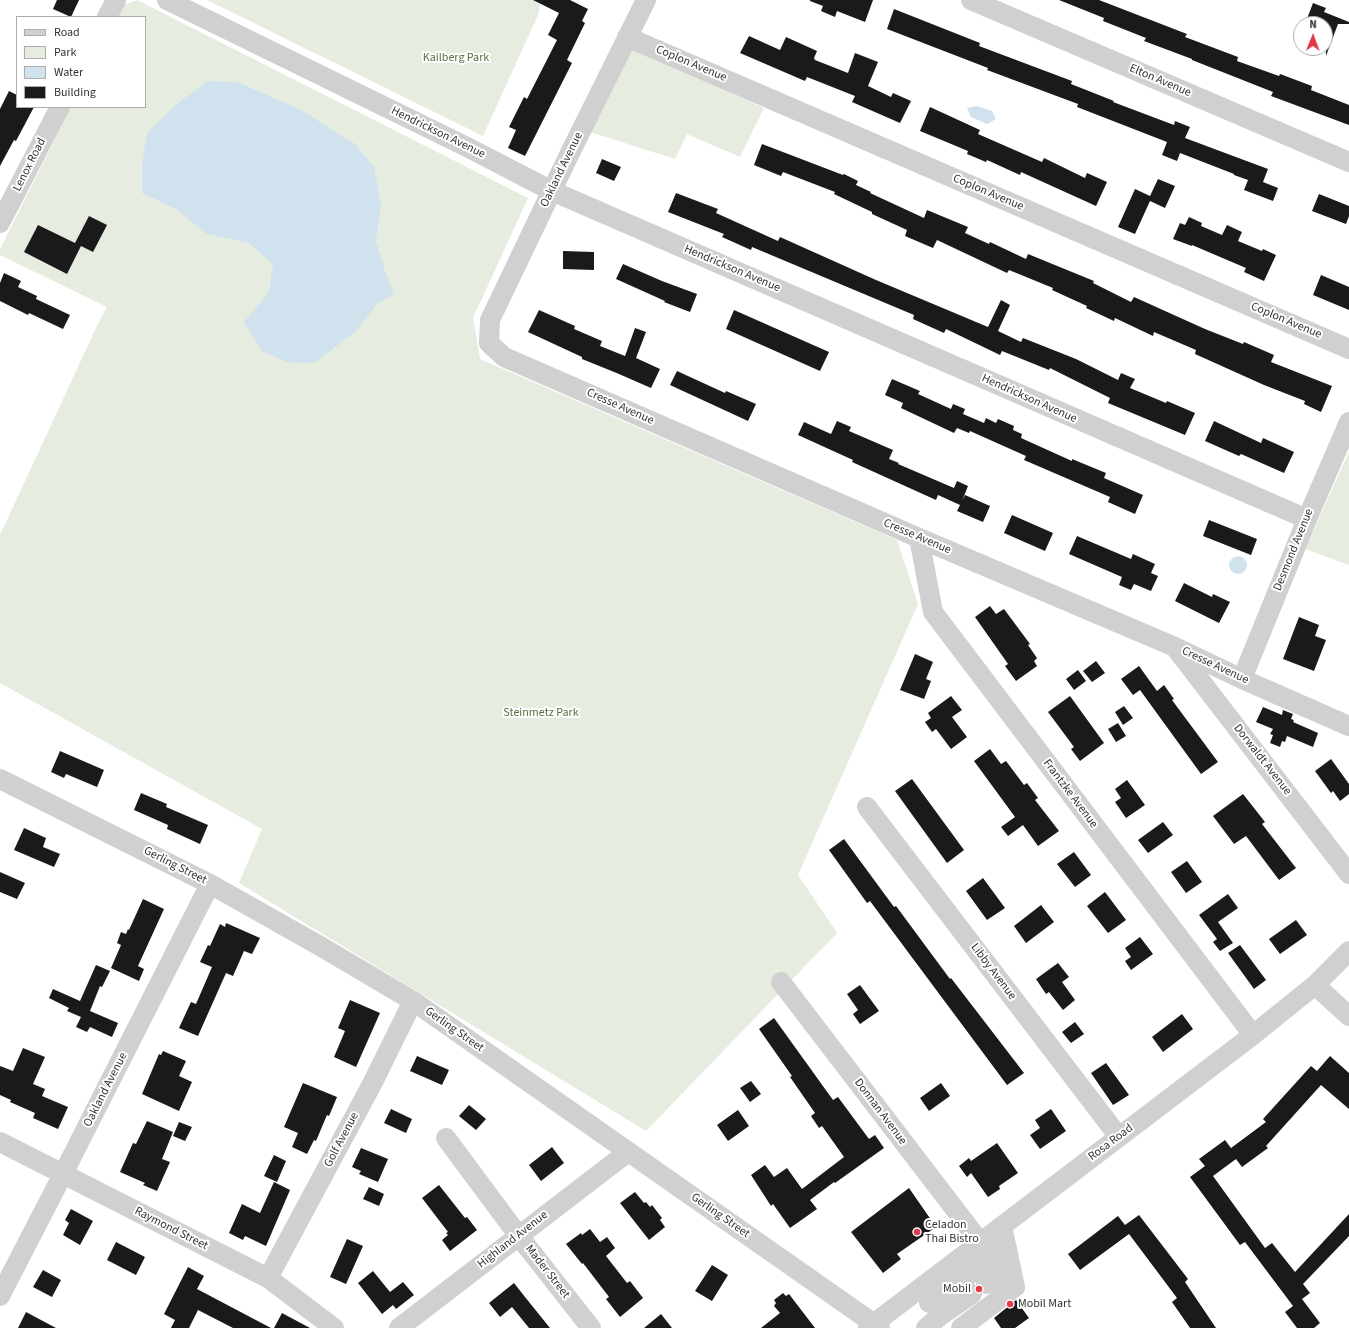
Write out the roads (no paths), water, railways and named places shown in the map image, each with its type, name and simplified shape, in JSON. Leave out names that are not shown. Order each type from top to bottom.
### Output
[{"type":"street","points":[[108,16],[116,0]]},
{"type":"street","name":"Hendrickson Avenue","points":[[167,0],[461,144],[552,191],[1307,519]]},
{"type":"street","name":"Oakland Avenue","points":[[489,343],[490,320],[646,0]]},
{"type":"street","name":"Elton Avenue","points":[[971,0],[1349,162]]},
{"type":"street","name":"Coplon Avenue","points":[[627,37],[1349,349]]},
{"type":"street","name":"Lenox Road","points":[[0,223],[59,108]]},
{"type":"street","name":"Cresse Avenue","points":[[489,343],[504,357],[1175,647],[1242,679],[1349,726]]},
{"type":"street","name":"Desmond Avenue","points":[[1242,679],[1307,519],[1349,422]]},
{"type":"street","name":"Frantzke Avenue","points":[[920,538],[933,612],[1253,1035]]},
{"type":"street","name":"Dorwaldt Avenue","points":[[1175,647],[1349,874]]},
{"type":"street","name":"Gerling Street","points":[[0,779],[210,884],[320,946],[413,1001],[874,1327]]},
{"type":"street","name":"Libby Avenue","points":[[867,807],[1119,1137]]},
{"type":"street","name":"Oakland Avenue","points":[[0,1296],[210,884]]},
{"type":"street","name":"Rosa Road","points":[[874,1327],[933,1313],[945,1280],[977,1244],[1253,1035],[1315,985],[1349,950]]},
{"type":"street","name":"Donnan Avenue","points":[[781,982],[977,1244],[988,1262]]},
{"type":"street","points":[[1315,985],[1349,1016]]},
{"type":"street","name":"Golf Avenue","points":[[268,1278],[372,1084],[413,1001]]},
{"type":"street","name":"Mader Street","points":[[446,1138],[518,1236],[591,1328]]},
{"type":"street","name":"Raymond Street","points":[[0,1142],[268,1278],[334,1328]]},
{"type":"street","name":"Highland Avenue","points":[[399,1328],[628,1152]]},
{"type":"street","points":[[961,1328],[1015,1287],[1002,1226]]},
{"type":"street","points":[[945,1280],[988,1262],[1009,1258]]},
{"type":"street","points":[[933,1313],[979,1289],[1009,1258]]},
{"type":"water","points":[[208,81],[237,82],[299,109],[355,144],[374,167],[381,205],[376,241],[394,294],[377,304],[356,331],[314,363],[287,362],[262,351],[244,322],[269,292],[273,264],[249,243],[207,234],[176,209],[142,193],[142,165],[147,133],[178,103]]},
{"type":"water","points":[[977,106],[992,111],[996,119],[987,124],[971,117],[967,108]]},
{"type":"water","points":[[1238,556],[1244,559],[1247,565],[1244,571],[1238,574],[1232,571],[1229,565],[1232,559]]},
{"type":"place","name":"Celadon Thai Bistro","points":[[917,1232]]},
{"type":"place","name":"Mobil","points":[[979,1289]]},
{"type":"place","name":"Mobil Mart","points":[[1010,1304]]},
{"type":"park label","name":"Kailberg Park","points":[[456,58]]},
{"type":"park label","name":"Steinmetz Park","points":[[541,713]]}]
